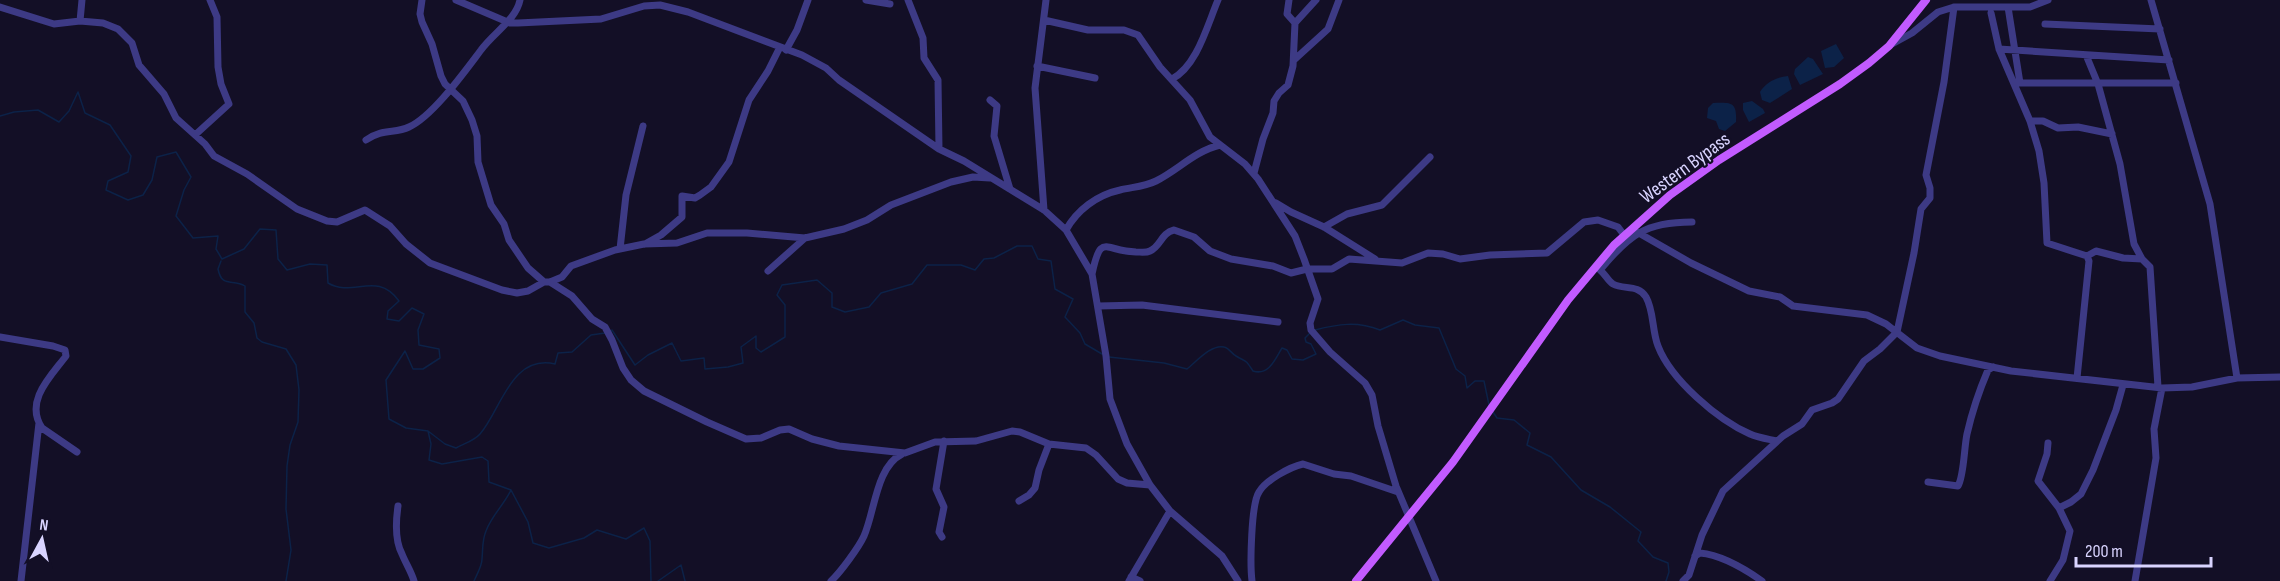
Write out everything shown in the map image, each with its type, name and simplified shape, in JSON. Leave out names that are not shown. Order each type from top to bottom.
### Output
[{"type":"main road","name":"Western Bypass","points":[[1408,518],[1488,414],[1568,300],[1624,235],[1670,195],[1719,160],[1840,84],[1889,46],[1926,0]]},
{"type":"main road","points":[[1356,581],[1408,518]]},
{"type":"street","points":[[80,21],[81,0]]},
{"type":"street","points":[[195,135],[229,104],[221,84],[217,61],[217,17],[210,0]]},
{"type":"street","points":[[422,0],[420,14],[441,76],[449,88],[463,100],[472,120],[477,136],[478,162],[490,205],[504,225],[509,240],[525,263],[547,282],[572,296],[592,319],[605,327],[623,368],[631,380],[644,391],[666,403],[742,438],[761,438],[780,430],[789,429],[812,439],[839,446],[905,453]]},
{"type":"street","points":[[456,0],[507,21],[534,23],[601,19],[644,6],[670,4],[802,55],[826,68],[838,80],[939,149],[1044,210],[1066,230],[1092,274],[1110,399],[1127,444],[1150,485],[1170,511],[1222,556],[1238,581]]},
{"type":"street","points":[[366,140],[376,133],[411,126],[434,107],[516,12],[520,0]]},
{"type":"street","points":[[644,244],[661,235],[681,217],[682,196],[695,198],[700,195],[711,187],[729,162],[749,100],[797,30],[808,0]]},
{"type":"street","points":[[866,0],[890,4]]},
{"type":"street","points":[[908,0],[923,38],[924,58],[938,80],[939,149]]},
{"type":"street","points":[[1044,210],[1035,101],[1037,66],[1046,0]]},
{"type":"street","points":[[1172,79],[1184,71],[1193,59],[1218,0]]},
{"type":"street","points":[[1289,0],[1287,14],[1295,23]]},
{"type":"street","points":[[1254,173],[1273,113],[1274,101],[1278,93],[1288,85],[1294,60],[1295,23],[1316,0]]},
{"type":"street","points":[[1294,60],[1328,29],[1339,0]]},
{"type":"street","points":[[1889,46],[1912,33],[1934,14],[1954,7],[1979,5],[2030,7],[2048,0]]},
{"type":"street","points":[[2151,0],[2210,204],[2237,378]]},
{"type":"street","points":[[1979,5],[1983,12],[1990,13],[2006,7]]},
{"type":"street","points":[[0,7],[54,24],[80,21],[111,25],[134,46],[143,72],[164,94],[176,118],[214,156],[307,214],[333,222],[364,210],[390,226],[405,244],[430,263],[502,290],[522,293],[562,277],[571,266],[620,249],[644,244],[676,243],[695,235],[716,233],[805,238],[844,229],[867,220],[891,205],[951,182],[973,177],[990,178]]},
{"type":"street","points":[[1683,581],[1689,575],[1709,518],[1723,491],[1777,441],[1802,424],[1812,410],[1838,399],[1864,361],[1880,350],[1897,332],[1921,209],[1930,198],[1926,175],[1944,82],[1954,7]]},
{"type":"street","points":[[2006,7],[2020,83],[2176,83]]},
{"type":"street","points":[[1990,13],[1999,49],[2030,121],[2038,151],[2044,183],[2047,243],[2087,256],[2096,251],[2122,258],[2142,259]]},
{"type":"street","points":[[1044,20],[1088,30],[1132,32],[1138,35],[1160,67],[1194,106],[1210,137],[1254,173],[1274,201],[1298,241],[1318,299],[1311,330],[1317,340],[1369,389],[1382,442],[1398,492],[1436,581]]},
{"type":"street","points":[[2045,24],[2160,29]]},
{"type":"street","points":[[1999,49],[2016,52],[2169,60]]},
{"type":"street","points":[[2086,56],[2098,84],[2120,164],[2134,244],[2142,259],[2150,267],[2160,388],[2154,429],[2156,458],[2135,581]]},
{"type":"street","points":[[1037,66],[1095,78]]},
{"type":"street","points":[[990,100],[995,103],[997,110],[995,141],[1010,189]]},
{"type":"street","points":[[2030,121],[2043,121],[2058,128],[2078,127],[2112,134]]},
{"type":"street","points":[[620,249],[626,195],[643,126]]},
{"type":"street","points":[[1066,230],[1077,213],[1099,198],[1109,193],[1156,181],[1185,161],[1220,145]]},
{"type":"street","points":[[1324,227],[1347,214],[1382,205],[1430,157]]},
{"type":"street","points":[[1274,201],[1291,212],[1324,227],[1377,260]]},
{"type":"street","points":[[1092,274],[1097,251],[1102,247],[1108,246],[1124,251],[1146,253],[1155,248],[1164,234],[1173,230],[1194,237],[1210,251],[1236,261],[1273,266],[1291,273],[1332,269],[1349,260],[1402,263],[1428,253],[1443,254],[1460,260],[1490,255],[1547,253],[1584,222],[1591,220],[1618,227],[1624,235]]},
{"type":"street","points":[[1692,222],[1648,227],[1637,232],[1612,255],[1600,270],[1614,285],[1639,290],[1646,297],[1654,335],[1661,354],[1673,372],[1702,403],[1711,407],[1733,426],[1755,436],[1777,441]]},
{"type":"street","points":[[1637,232],[1691,263],[1749,291],[1780,297],[1793,306],[1867,315],[1886,324],[1923,351],[1993,367],[2160,388],[2192,387],[2237,378],[2280,377]]},
{"type":"street","points":[[661,235],[667,243]]},
{"type":"street","points":[[768,271],[805,238]]},
{"type":"street","points":[[2078,378],[2085,313],[2087,256]]},
{"type":"street","points":[[1098,306],[1142,305],[1278,322]]},
{"type":"street","points":[[0,337],[53,346],[67,353],[37,396],[39,423],[21,581]]},
{"type":"street","points":[[1928,482],[1958,486],[1973,408],[1988,370],[1993,367]]},
{"type":"street","points":[[2059,508],[2081,494],[2093,471],[2123,385]]},
{"type":"street","points":[[39,423],[46,431],[77,452]]},
{"type":"street","points":[[831,581],[862,540],[886,469],[899,456],[926,445],[944,441],[976,441],[1015,431],[1049,444],[1086,448],[1096,455],[1118,479],[1127,483],[1150,485]]},
{"type":"street","points":[[942,537],[939,531],[944,507],[936,489],[944,441]]},
{"type":"street","points":[[2048,443],[2047,454],[2038,481],[2059,508],[2070,531],[2063,560],[2049,581]]},
{"type":"street","points":[[1019,501],[1035,488],[1049,444]]},
{"type":"street","points":[[1252,581],[1254,508],[1258,493],[1265,484],[1303,464],[1334,474],[1351,476],[1398,492]]},
{"type":"street","points":[[398,506],[399,548],[414,581]]},
{"type":"street","points":[[1140,581],[1130,579],[1170,511]]},
{"type":"street","points":[[1695,556],[1700,552],[1711,555],[1762,581]]},
{"type":"water","points":[[1836,44],[1844,58],[1834,67],[1825,68],[1821,51]]},
{"type":"water","points":[[1808,57],[1813,59],[1823,74],[1800,85],[1794,74],[1795,69]]},
{"type":"water","points":[[1788,76],[1792,89],[1770,103],[1762,100],[1760,92],[1765,85]]},
{"type":"water","points":[[1752,101],[1765,113],[1749,122],[1743,110],[1743,103]]},
{"type":"water","points":[[1713,103],[1729,103],[1736,110],[1736,122],[1725,131],[1719,129],[1716,121],[1707,118],[1708,108]]},
{"type":"waterway","points":[[0,116],[38,110],[59,122],[69,111],[78,92],[85,113],[110,125],[131,156],[128,172],[108,181],[106,190],[128,200],[143,195],[152,180],[157,157],[176,152],[191,177],[184,190],[176,216],[193,238],[218,236],[216,249],[222,259],[244,249],[260,229],[276,230],[278,259],[287,270],[310,264],[327,265],[328,283],[337,287],[373,286],[382,287],[391,292],[399,301],[388,311],[387,319],[399,321],[412,308],[424,314],[418,330],[419,345],[439,349],[440,358],[423,369],[413,369],[405,351],[386,380],[389,419],[406,428],[428,431],[431,444],[429,460],[442,464],[482,457],[488,461],[489,482],[511,490],[528,522],[533,543],[549,548],[584,538],[597,530],[626,539],[644,528],[650,541],[651,581]]},
{"type":"waterway","points":[[610,332],[612,330],[635,365],[648,355],[672,343],[681,361],[704,358],[705,369],[728,367],[743,363],[741,347],[756,336],[756,348],[761,352],[785,337],[785,305],[777,295],[782,285],[817,280],[832,293],[832,307],[845,312],[869,307],[881,293],[912,284],[927,265],[961,265],[975,270],[984,259],[994,258],[1017,246],[1032,246],[1038,259],[1051,261],[1055,289],[1073,299],[1065,317],[1080,333],[1085,344],[1102,354]]},
{"type":"waterway","points":[[221,261],[218,269],[222,279],[245,286],[245,312],[254,323],[257,338],[262,342],[286,349],[296,365],[299,390],[298,422],[290,445],[287,466],[286,509],[291,550],[286,581]]},
{"type":"waterway","points":[[1315,330],[1348,324],[1380,330],[1403,320],[1415,325],[1439,328],[1456,369],[1465,376],[1467,388],[1475,381],[1484,381],[1489,405]]},
{"type":"waterway","points":[[1109,357],[1164,363],[1187,369],[1214,348],[1224,347],[1246,362],[1253,371],[1259,372],[1271,366],[1282,348],[1287,350],[1292,359],[1303,360],[1316,354],[1305,338],[1311,332]]},
{"type":"waterway","points":[[428,431],[445,444],[456,448],[472,440],[487,424],[517,375],[528,367],[540,363],[555,364],[558,353],[572,352],[591,335],[605,333]]},
{"type":"waterway","points":[[1493,412],[1497,418],[1514,420],[1530,433],[1527,445],[1551,457],[1581,490],[1610,507],[1641,532],[1638,541],[1653,557],[1668,563],[1669,572],[1666,581]]},
{"type":"waterway","points":[[474,581],[481,564],[486,531],[511,490]]},
{"type":"waterway","points":[[658,581],[681,565],[685,581]]}]
